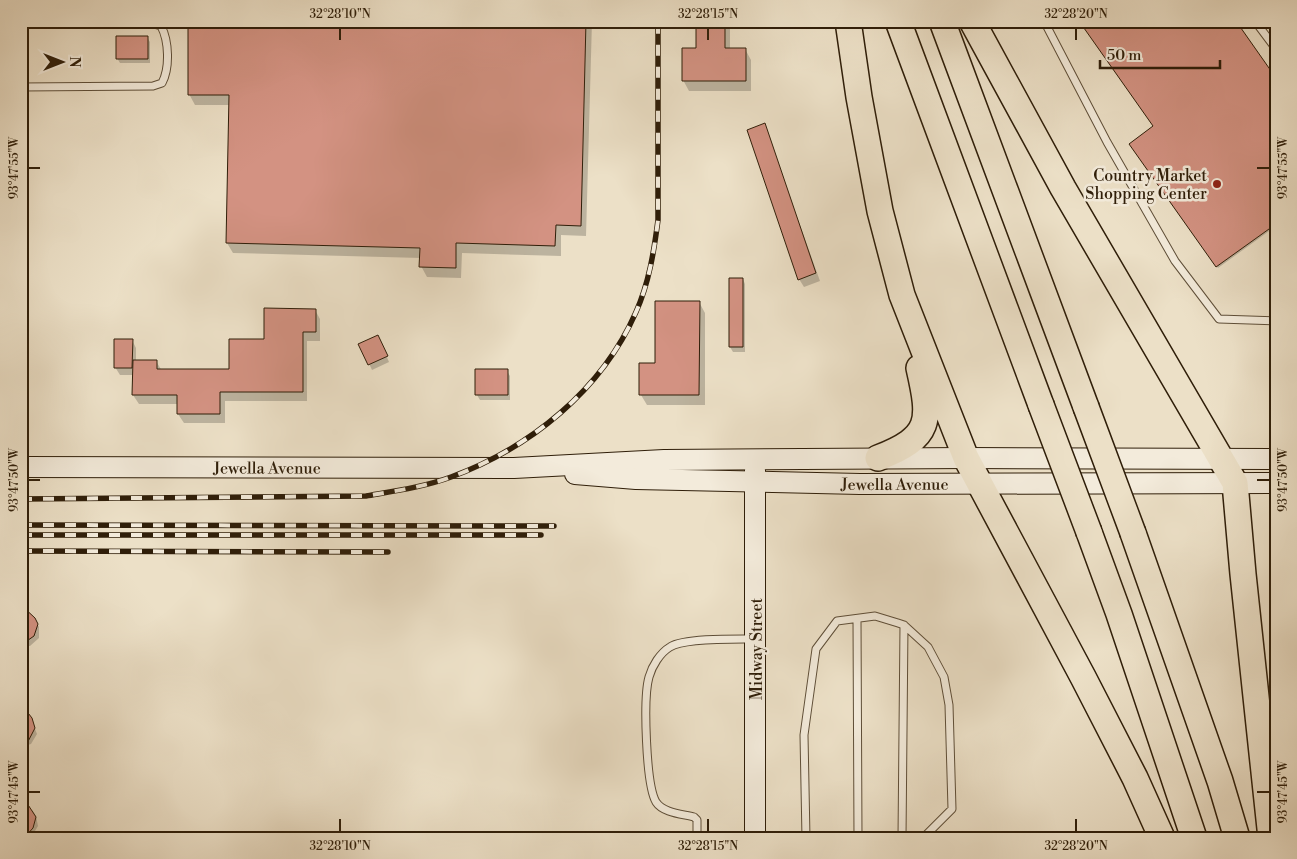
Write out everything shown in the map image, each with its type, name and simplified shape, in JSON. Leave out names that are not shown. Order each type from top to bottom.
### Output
[{"type":"highway","points":[[848,21],[859,97],[880,211],[921,377],[926,420],[916,438],[909,444],[878,458]]},
{"type":"highway","points":[[898,21],[1119,614],[1194,838]]},
{"type":"highway","points":[[942,21],[1133,533],[1220,781],[1237,838]]},
{"type":"highway","points":[[972,21],[1068,197],[1236,483],[1243,574],[1271,838]]},
{"type":"highway","points":[[902,295],[966,458],[1083,677],[1135,778],[1162,838]]},
{"type":"main road","name":"Jewella Avenue","points":[[21,467],[514,468],[664,460],[878,458],[1276,459]]},
{"type":"main road","name":"Midway Street","points":[[755,460],[755,838]]},
{"type":"main road","name":"Jewella Avenue","points":[[514,468],[636,479],[755,482],[980,484],[1276,483]]},
{"type":"lane","points":[[1044,21],[1108,142],[1175,261],[1218,319],[1276,321]]},
{"type":"lane","points":[[1255,21],[1276,49]]},
{"type":"lane","points":[[21,24],[150,24],[161,26],[166,35],[166,75],[162,84],[153,86],[21,87]]},
{"type":"lane","points":[[806,838],[804,735],[816,649],[837,621],[875,616],[904,625],[928,647],[944,677],[949,705],[952,809],[923,838]]},
{"type":"lane","points":[[857,619],[858,838]]},
{"type":"lane","points":[[902,838],[904,625]]},
{"type":"lane","points":[[697,838],[697,820],[694,816],[663,809],[656,802],[651,788],[646,726],[648,679],[660,657],[671,646],[684,642],[756,638]]},
{"type":"building","points":[[188,21],[586,21],[581,226],[556,225],[555,246],[456,243],[456,268],[419,267],[420,248],[226,243],[229,95],[188,95]]},
{"type":"building","points":[[696,21],[725,21],[725,48],[746,48],[746,81],[682,81],[682,48],[696,48]]},
{"type":"building","name":"Country Market Shopping Center","points":[[1079,21],[1236,21],[1276,78],[1276,224],[1216,267],[1129,144],[1153,126]]},
{"type":"building","points":[[116,36],[148,36],[148,59],[116,59]]},
{"type":"building","points":[[765,123],[816,273],[798,280],[747,130]]},
{"type":"building","points":[[729,278],[743,278],[743,347],[729,347]]},
{"type":"building","points":[[655,301],[700,301],[699,395],[639,395],[639,363],[655,363]]},
{"type":"building","points":[[264,308],[316,309],[316,332],[303,332],[303,392],[220,392],[220,414],[177,414],[177,395],[132,395],[133,360],[157,360],[157,369],[229,369],[229,339],[264,339]]},
{"type":"building","points":[[378,335],[388,356],[368,365],[358,344]]},
{"type":"building","points":[[114,339],[133,339],[132,368],[114,368]]},
{"type":"building","points":[[475,369],[508,369],[508,395],[475,395]]},
{"type":"building","points":[[21,605],[35,618],[38,624],[34,636],[21,645]]},
{"type":"building","points":[[21,704],[32,718],[35,728],[21,755]]},
{"type":"building","points":[[21,794],[36,817],[33,828],[24,838],[21,838]]},
{"type":"railway","points":[[21,499],[366,496],[420,486],[451,477],[480,465],[535,433],[560,413],[604,367],[622,340],[636,312],[648,278],[658,220],[658,21]]},
{"type":"railway","points":[[21,525],[554,526]]},
{"type":"railway","points":[[21,535],[541,535]]},
{"type":"railway","points":[[21,551],[388,552]]},
{"type":"place","name":"Country Market Shopping Center","points":[[1217,184]]}]
